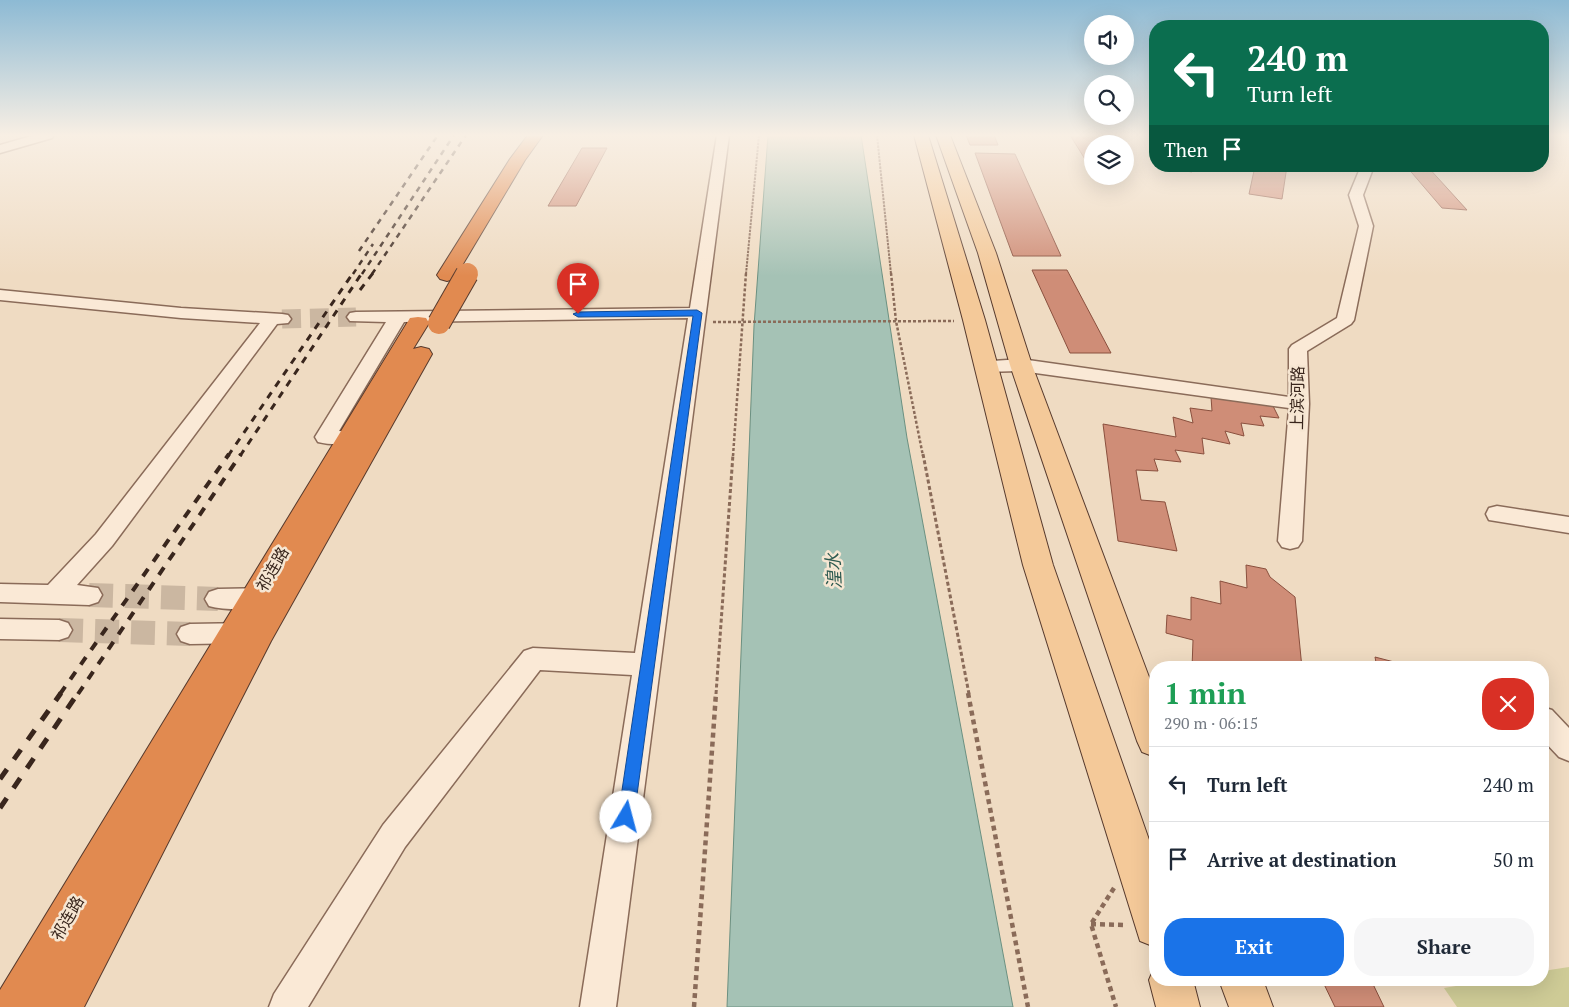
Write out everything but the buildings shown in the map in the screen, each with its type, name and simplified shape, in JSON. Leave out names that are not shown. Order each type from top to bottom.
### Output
[{"type":"highway","name":"祁连路","points":[[267,598],[349,437],[504,182]]},
{"type":"highway","name":"祁连路","points":[[15,1007],[267,598],[418,321],[467,274],[520,182]]},
{"type":"highway","name":"祁连路","points":[[60,1007],[246,633]]},
{"type":"main road","points":[[934,182],[986,366],[1038,565],[1135,856],[1149,905]]},
{"type":"main road","points":[[961,182],[988,253],[1021,365],[1149,723]]},
{"type":"main road","points":[[1173,986],[1178,1007]]},
{"type":"main road","points":[[1243,986],[1251,1007]]},
{"type":"street","points":[[598,1007],[716,182]]},
{"type":"street","name":"上滨河路","points":[[1290,541],[1299,404],[1298,349],[1345,320],[1366,226],[1356,195],[1361,182]]},
{"type":"street","points":[[0,295],[181,313],[277,319],[104,540],[0,629]]},
{"type":"street","points":[[356,317],[418,321],[697,317]]},
{"type":"street","points":[[986,366],[1021,365],[1299,404]]},
{"type":"street","points":[[1497,514],[1569,525]]},
{"type":"street","points":[[0,593],[89,595]]},
{"type":"street","points":[[218,599],[267,598]]},
{"type":"street","points":[[0,629],[59,630]]},
{"type":"street","points":[[190,634],[246,633]]},
{"type":"street","points":[[287,1007],[394,836],[533,659],[648,665]]},
{"type":"street","points":[[1549,727],[1569,748]]},
{"type":"path","points":[[694,1007],[742,322],[754,182]]},
{"type":"path","points":[[882,182],[896,321],[1028,1007]]},
{"type":"path","points":[[697,317],[742,322],[934,321]]},
{"type":"path","points":[[1116,1007],[1091,924],[1135,856]]},
{"type":"shaded area","points":[[1569,967],[1569,1007],[1457,1007],[1444,988],[1456,986],[1549,986],[1549,970]]},
{"type":"water","name":"湟水","points":[[765,182],[868,182],[907,438],[1013,1007],[727,1007],[754,326]]},
{"type":"tunnel","points":[[282,319],[356,317]]},
{"type":"tunnel","points":[[89,595],[218,599]]},
{"type":"tunnel","points":[[59,630],[190,634]]},
{"type":"railway","points":[[359,251],[406,182]]},
{"type":"railway","points":[[362,274],[423,182]]},
{"type":"railway","points":[[372,274],[434,182]]},
{"type":"railway","points":[[353,274],[373,244]]},
{"type":"railway","points":[[228,456],[353,273]]},
{"type":"railway","points":[[240,456],[362,273]]},
{"type":"railway","points":[[360,290],[373,273]]},
{"type":"railway","points":[[60,694],[229,454]]},
{"type":"railway","points":[[78,694],[241,454]]},
{"type":"railway","points":[[0,779],[61,693]]},
{"type":"railway","points":[[0,808],[78,693]]},
{"type":"route","points":[[578,314],[697,313],[626,817]]}]
